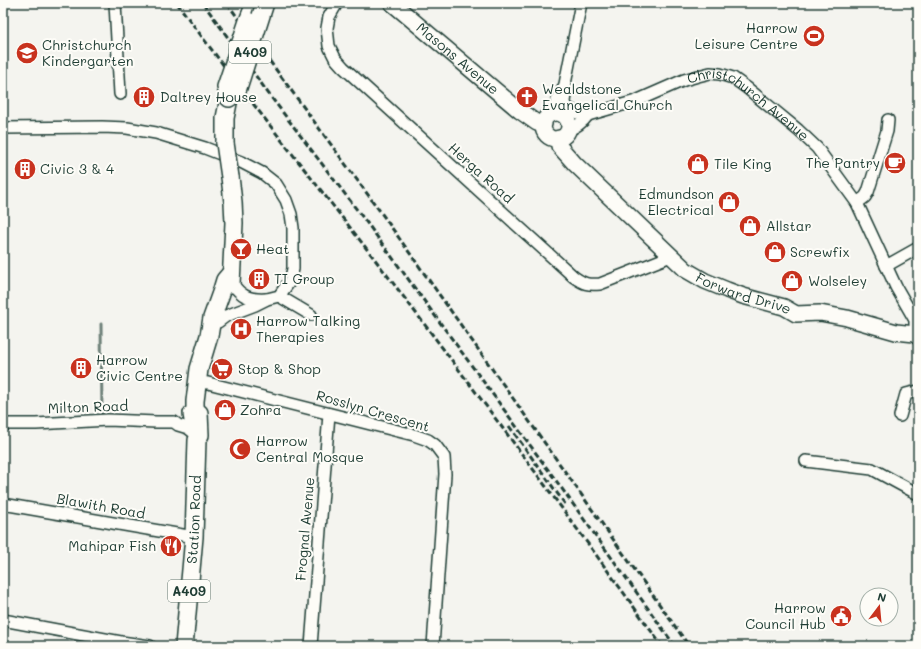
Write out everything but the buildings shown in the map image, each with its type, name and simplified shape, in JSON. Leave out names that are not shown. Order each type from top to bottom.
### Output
[{"type":"main road","name":"A409","points":[[231,278],[234,222],[233,202],[225,143],[225,118],[229,98],[226,87],[255,3]]},
{"type":"main road","name":"A409","points":[[229,98],[237,91],[265,3]]},
{"type":"main road","name":"Station Road","points":[[184,646],[194,537],[195,436],[200,435],[199,413],[194,412],[197,382],[199,369],[213,329],[212,318],[225,280],[231,278]]},
{"type":"street","points":[[115,3],[120,94]]},
{"type":"street","points":[[248,3],[248,21]]},
{"type":"street","name":"Herga Road","points":[[336,3],[329,17],[329,46],[335,58],[342,67],[574,277],[590,285],[600,284],[671,256]]},
{"type":"street","name":"Masons Avenue","points":[[392,3],[520,111],[537,123],[556,115]]},
{"type":"street","points":[[563,134],[551,137],[545,132],[556,115],[559,94],[565,84],[580,4]]},
{"type":"street","name":"Christchurch Avenue","points":[[563,134],[584,121],[588,115],[636,101],[691,78],[710,73],[727,75],[741,84],[798,130],[817,148],[857,203],[896,287],[915,320],[917,336]]},
{"type":"street","points":[[556,115],[577,113],[588,115]]},
{"type":"street","points":[[556,115],[566,118],[568,122],[559,146],[575,164],[671,256]]},
{"type":"street","points":[[857,203],[866,197],[868,192],[887,131],[888,120]]},
{"type":"street","points":[[3,128],[128,128],[156,133],[205,148],[241,162],[262,173],[276,184],[286,200],[291,214],[293,228],[293,270],[290,281],[279,296],[256,300],[241,294],[237,290],[231,278]]},
{"type":"street","points":[[886,266],[918,248]]},
{"type":"street","name":"Forward Drive","points":[[671,256],[686,270],[705,281],[743,296],[784,307],[796,314],[820,313],[847,318],[896,332],[917,336]]},
{"type":"street","points":[[279,296],[311,315]]},
{"type":"street","points":[[213,329],[226,316],[267,299]]},
{"type":"street","name":"Rosslyn Crescent","points":[[197,382],[208,383],[414,435],[428,440],[436,445],[444,457],[445,474],[433,646]]},
{"type":"street","points":[[900,416],[906,394],[918,391]]},
{"type":"street","name":"Milton Road","points":[[174,422],[194,412]]},
{"type":"street","name":"Frognal Avenue","points":[[311,646],[329,414]]},
{"type":"street","name":"Milton Road","points":[[3,424],[36,424],[108,420],[174,422],[188,428],[195,436]]},
{"type":"street","points":[[806,461],[872,469],[918,494]]},
{"type":"street","name":"Blawith Road","points":[[3,504],[194,537]]},
{"type":"street","points":[[3,620],[150,646]]},
{"type":"waterway","points":[[101,324],[102,414]]},
{"type":"railway","points":[[177,3],[452,360],[558,502],[662,646]]},
{"type":"railway","points":[[203,3],[271,97],[367,223],[560,486],[675,646]]},
{"type":"railway","points":[[227,3],[377,207],[689,646]]},
{"type":"railway","points":[[509,426],[565,504]]},
{"type":"place","name":"Harrow Leisure Centre","points":[[814,36]]},
{"type":"place","name":"Christchurch Kindergarten","points":[[27,53]]},
{"type":"place","name":"Daltrey House","points":[[144,97]]},
{"type":"place","name":"Wealdstone Evangelical Church","points":[[527,97]]},
{"type":"place","name":"The Pantry","points":[[895,163]]},
{"type":"place","name":"Tile King","points":[[698,164]]},
{"type":"place","name":"Civic 3 & 4","points":[[25,169]]},
{"type":"place","name":"Edmundson Electrical","points":[[729,202]]},
{"type":"place","name":"Allstar","points":[[750,226]]},
{"type":"place","name":"Heat","points":[[241,249]]},
{"type":"place","name":"Screwfix","points":[[775,252]]},
{"type":"place","name":"TI Group","points":[[259,279]]},
{"type":"place","name":"Wolseley","points":[[792,281]]},
{"type":"place","name":"Harrow Talking Therapies","points":[[241,329]]},
{"type":"place","name":"Harrow Civic Centre","points":[[81,368]]},
{"type":"place","name":"Stop & Shop","points":[[222,369]]},
{"type":"place","name":"Zohra","points":[[225,410]]},
{"type":"place","name":"Harrow Central Mosque","points":[[240,449]]},
{"type":"place","name":"Mahipar Fish","points":[[171,546]]},
{"type":"place","name":"Harrow Council Hub","points":[[841,616]]}]
